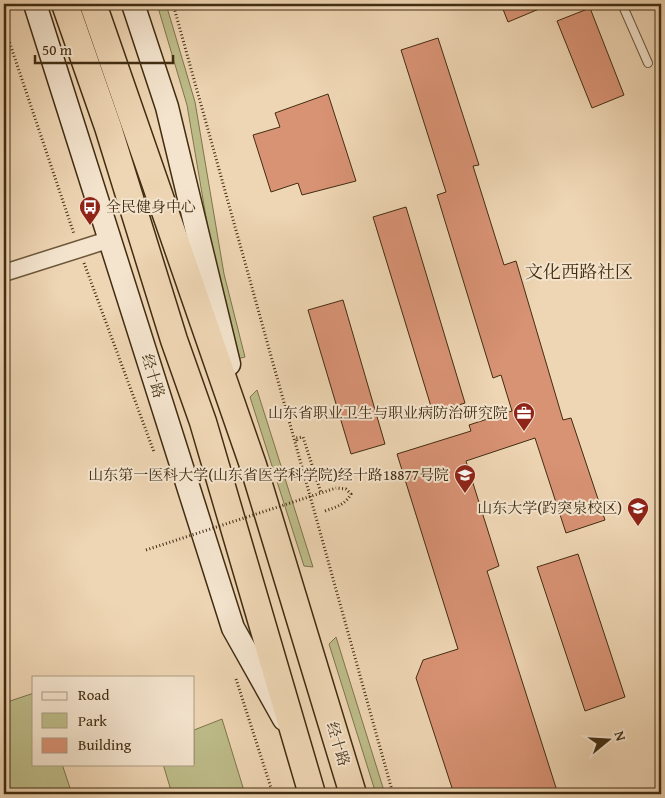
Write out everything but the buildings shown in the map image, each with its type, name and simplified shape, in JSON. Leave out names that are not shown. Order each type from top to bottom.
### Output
[{"type":"highway","name":"经十路","points":[[66,4],[108,126],[174,340],[203,422],[312,794]]},
{"type":"highway","name":"经十路","points":[[93,4],[253,465],[353,794]]},
{"type":"main road","name":"经十路","points":[[35,4],[233,628],[295,739]]},
{"type":"main road","name":"经十路","points":[[133,4],[167,107],[253,465]]},
{"type":"street","points":[[4,273],[111,240]]},
{"type":"lane","points":[[622,4],[648,63]]},
{"type":"path","points":[[173,4],[394,794]]},
{"type":"path","points":[[4,26],[79,249],[154,452]]},
{"type":"path","points":[[321,493],[303,436],[296,438],[394,794]]},
{"type":"path","points":[[146,550],[336,488],[346,490],[350,494],[347,501],[325,511]]},
{"type":"path","points":[[185,536],[189,546]]},
{"type":"path","points":[[236,676],[273,794]]},
{"type":"green space","points":[[157,4],[166,4],[195,102],[224,274],[245,357],[237,359],[216,276],[187,105]]},
{"type":"green space","points":[[257,390],[313,567],[304,566],[250,397]]},
{"type":"green space","points":[[336,637],[385,794],[376,794],[329,644]]},
{"type":"green space","points":[[32,694],[32,766],[63,766],[72,794],[4,794],[4,703]]},
{"type":"green space","points":[[222,719],[245,794],[172,794],[164,766],[195,766],[195,730]]},
{"type":"place","name":"全民健身中心","points":[[90,226]]},
{"type":"place","name":"山东省职业卫生与职业病防治研究院","points":[[524,432]]},
{"type":"place","name":"山东第一医科大学(山东省医学科学院)经十路18877号院","points":[[465,494]]},
{"type":"place","name":"山东大学(趵突泉校区)","points":[[638,527]]},
{"type":"district","name":"文化西路社区","points":[[579,272]]}]
